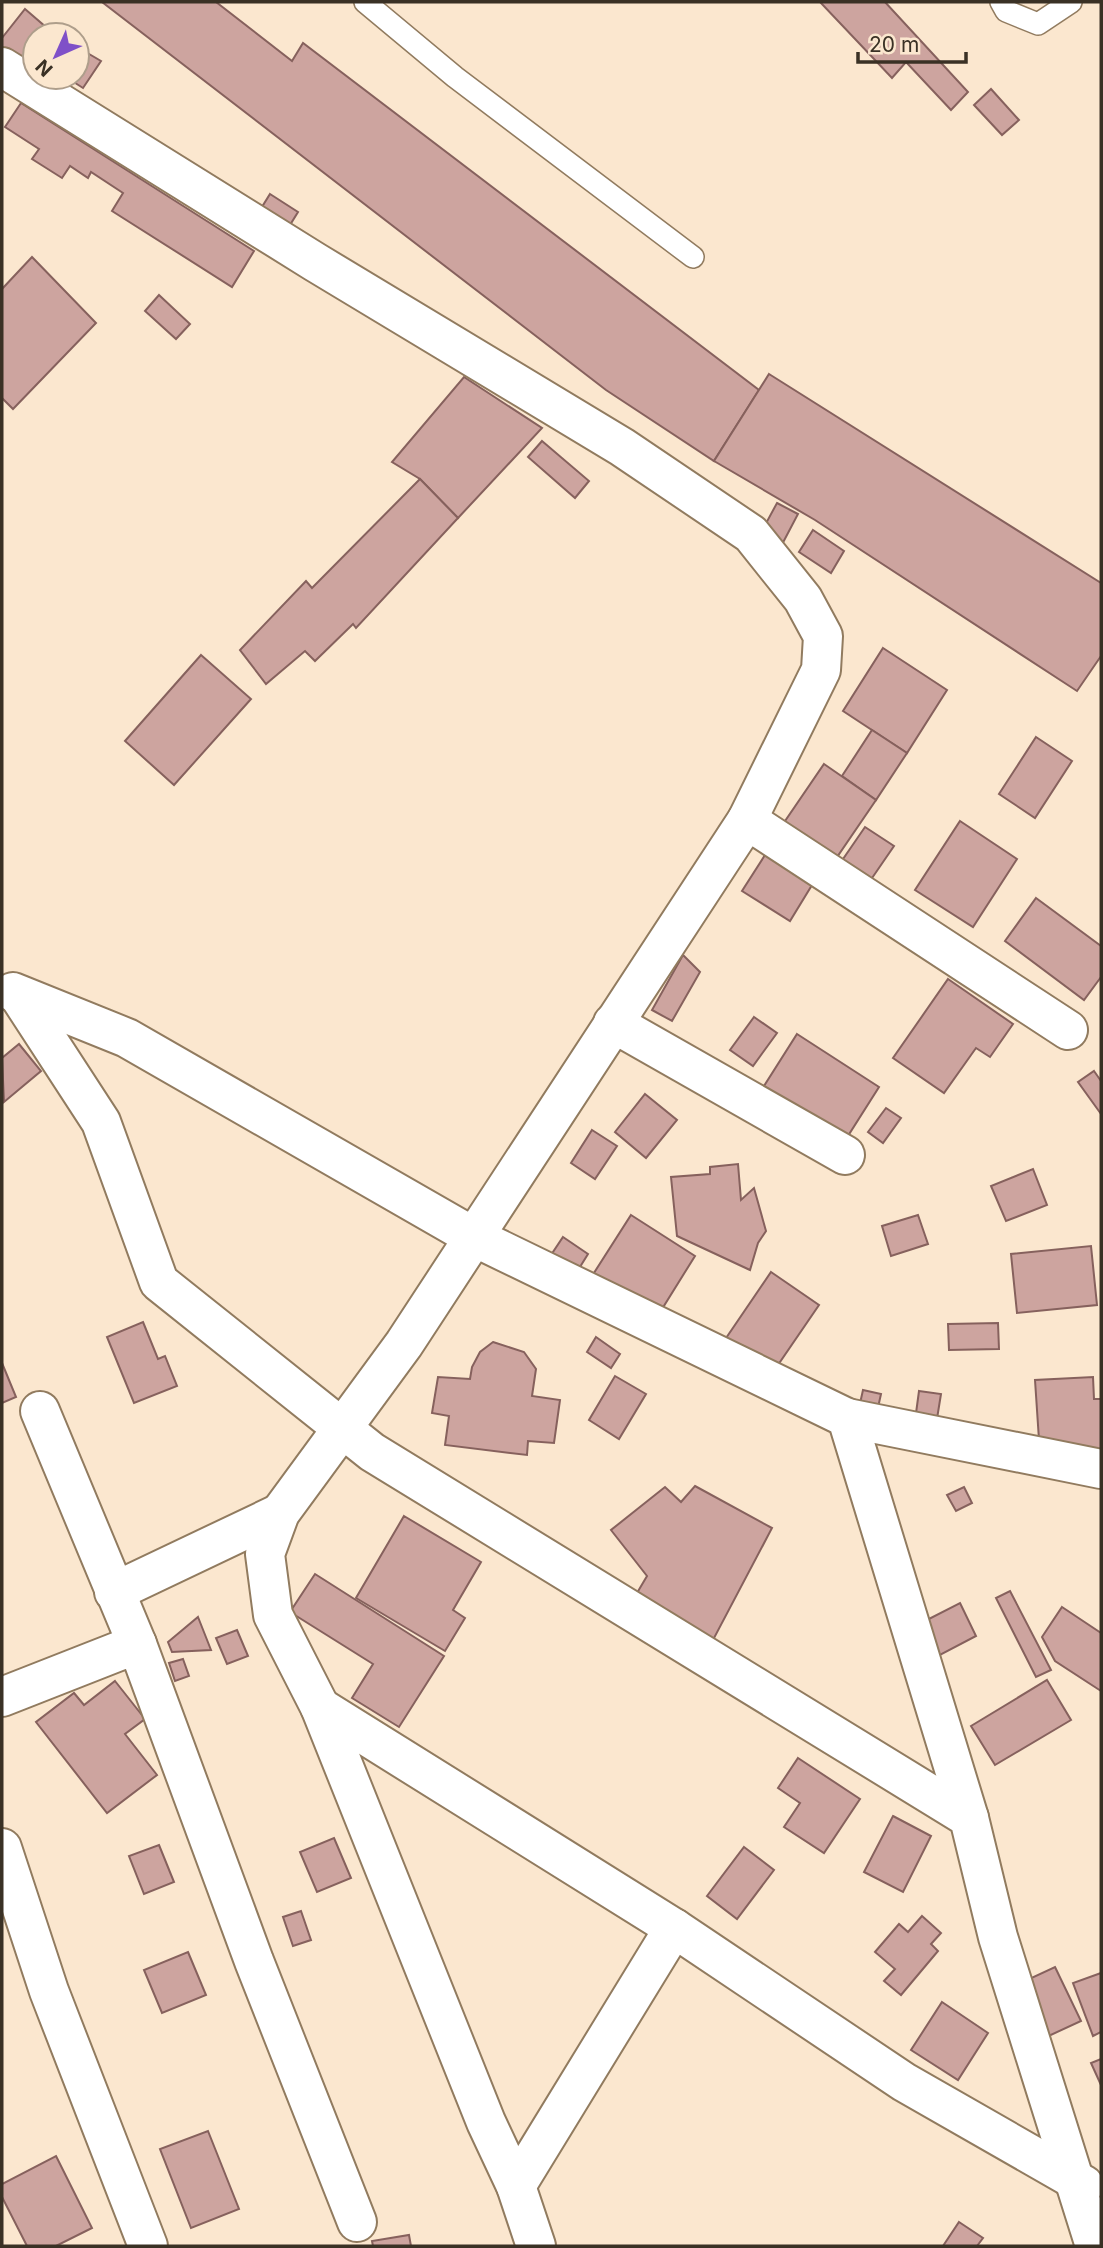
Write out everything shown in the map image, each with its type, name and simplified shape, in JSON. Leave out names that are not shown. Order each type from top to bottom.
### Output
[{"type":"street","points":[[2,67],[303,255],[622,447],[751,534],[803,598],[823,636],[821,670],[747,820],[472,1236],[404,1344],[339,1428],[280,1513],[265,1554],[273,1615],[320,1707],[486,2122],[516,2186],[536,2246]]},
{"type":"street","points":[[747,820],[1068,1030]]},
{"type":"street","points":[[10,990],[127,1038],[472,1236],[847,1418],[1101,1469]]},
{"type":"street","points":[[10,990],[101,1122],[159,1282],[372,1452],[969,1818]]},
{"type":"street","points":[[613,1023],[845,1156]]},
{"type":"street","points":[[40,1411],[137,1644],[254,1962],[357,2222]]},
{"type":"street","points":[[847,1418],[969,1818],[998,1937],[1088,2187],[1095,2246]]},
{"type":"street","points":[[114,1592],[280,1513]]},
{"type":"street","points":[[2,1697],[137,1644]]},
{"type":"street","points":[[320,1707],[674,1928],[904,2082],[1088,2187]]},
{"type":"street","points":[[2,1847],[49,1991],[148,2246]]},
{"type":"street","points":[[516,2186],[674,1928]]},
{"type":"lane","points":[[365,2],[455,77],[693,257]]},
{"type":"lane","points":[[1001,2],[1006,10],[1038,24],[1071,2]]},
{"type":"building","points":[[102,2],[216,2],[292,61],[303,43],[759,390],[714,461],[606,390]]},
{"type":"building","points":[[820,2],[885,2],[968,92],[951,110],[906,62],[892,78]]},
{"type":"building","points":[[25,9],[39,21],[21,21],[21,66],[2,54],[2,38]]},
{"type":"building","points":[[91,55],[101,61],[91,76]]},
{"type":"building","points":[[991,89],[1019,120],[1002,135],[974,105]]},
{"type":"building","points":[[45,91],[61,91],[56,98]]},
{"type":"building","points":[[21,103],[254,251],[232,287],[112,211],[123,193],[91,172],[88,178],[70,166],[62,178],[32,159],[39,149],[5,127]]},
{"type":"building","points":[[270,194],[298,212],[285,233],[257,215]]},
{"type":"building","points":[[32,257],[96,323],[13,409],[2,398],[2,289]]},
{"type":"building","points":[[159,295],[190,324],[176,339],[145,311]]},
{"type":"building","points":[[769,374],[1101,583],[1101,656],[1077,691],[815,520],[714,461]]},
{"type":"building","points":[[464,377],[542,428],[458,518],[420,479],[392,462]]},
{"type":"building","points":[[542,441],[589,481],[575,498],[528,457]]},
{"type":"building","points":[[420,479],[458,518],[356,628],[353,624],[315,661],[305,651],[266,684],[240,650],[306,581],[312,588]]},
{"type":"building","points":[[777,503],[798,514],[778,552],[757,540]]},
{"type":"building","points":[[813,530],[844,551],[831,573],[799,552]]},
{"type":"building","points":[[883,648],[947,690],[907,753],[843,711]]},
{"type":"building","points":[[201,655],[251,699],[174,785],[125,741]]},
{"type":"building","points":[[872,730],[907,753],[876,800],[842,776]]},
{"type":"building","points":[[1036,737],[1072,761],[1035,818],[999,794]]},
{"type":"building","points":[[824,764],[876,800],[835,860],[783,824]]},
{"type":"building","points":[[960,821],[1017,859],[973,927],[915,890]]},
{"type":"building","points":[[865,827],[894,846],[870,881],[841,862]]},
{"type":"building","points":[[765,855],[812,885],[790,921],[742,891]]},
{"type":"building","points":[[1036,898],[1101,946],[1101,977],[1084,1000],[1005,941]]},
{"type":"building","points":[[683,955],[700,972],[672,1021],[652,1010]]},
{"type":"building","points":[[948,979],[1013,1024],[990,1057],[976,1048],[944,1093],[893,1058]]},
{"type":"building","points":[[754,1017],[777,1033],[753,1066],[730,1050]]},
{"type":"building","points":[[797,1034],[879,1087],[846,1139],[764,1086]]},
{"type":"building","points":[[19,1044],[41,1071],[4,1102],[2,1058]]},
{"type":"building","points":[[1094,1071],[1101,1081],[1101,1114],[1078,1082]]},
{"type":"building","points":[[645,1094],[677,1120],[646,1158],[615,1132]]},
{"type":"building","points":[[886,1108],[901,1118],[883,1143],[868,1132]]},
{"type":"building","points":[[592,1130],[617,1146],[595,1179],[571,1163]]},
{"type":"building","points":[[738,1164],[741,1200],[754,1188],[766,1231],[758,1243],[750,1270],[677,1236],[671,1177],[710,1174],[710,1167]]},
{"type":"building","points":[[1033,1169],[1047,1205],[1006,1221],[991,1186]]},
{"type":"building","points":[[631,1215],[695,1256],[657,1317],[592,1276]]},
{"type":"building","points":[[918,1215],[928,1244],[891,1256],[882,1226]]},
{"type":"building","points":[[563,1237],[588,1254],[575,1275],[549,1258]]},
{"type":"building","points":[[1091,1246],[1097,1305],[1017,1313],[1011,1254]]},
{"type":"building","points":[[771,1272],[819,1305],[769,1378],[722,1344]]},
{"type":"building","points":[[143,1322],[158,1359],[165,1356],[177,1386],[134,1403],[107,1337]]},
{"type":"building","points":[[998,1323],[999,1349],[949,1350],[948,1324]]},
{"type":"building","points":[[596,1337],[620,1354],[611,1368],[587,1352]]},
{"type":"building","points":[[493,1342],[524,1352],[536,1369],[532,1396],[560,1400],[554,1443],[528,1441],[527,1455],[445,1445],[449,1416],[432,1413],[438,1377],[470,1379],[472,1367],[480,1352]]},
{"type":"building","points":[[2,1363],[16,1397],[2,1403]]},
{"type":"building","points":[[615,1376],[646,1394],[619,1439],[589,1420]]},
{"type":"building","points":[[1093,1377],[1094,1399],[1101,1399],[1101,1451],[1040,1455],[1035,1380]]},
{"type":"building","points":[[863,1390],[881,1394],[877,1412],[859,1408]]},
{"type":"building","points":[[919,1391],[941,1394],[935,1431],[914,1428]]},
{"type":"building","points":[[695,1486],[772,1528],[713,1640],[634,1598],[647,1576],[611,1530],[665,1487],[681,1502]]},
{"type":"building","points":[[964,1487],[972,1503],[956,1511],[947,1495]]},
{"type":"building","points":[[404,1516],[481,1562],[453,1610],[465,1618],[445,1651],[356,1598]]},
{"type":"building","points":[[315,1574],[444,1656],[399,1727],[352,1698],[373,1664],[290,1612]]},
{"type":"building","points":[[1010,1591],[1051,1670],[1036,1677],[996,1598]]},
{"type":"building","points":[[960,1603],[976,1636],[938,1656],[921,1623]]},
{"type":"building","points":[[1062,1607],[1101,1633],[1101,1691],[1055,1661],[1042,1637]]},
{"type":"building","points":[[198,1617],[211,1650],[172,1652],[168,1642]]},
{"type":"building","points":[[237,1630],[248,1656],[227,1664],[216,1638]]},
{"type":"building","points":[[183,1659],[189,1676],[175,1681],[169,1663]]},
{"type":"building","points":[[1047,1680],[1071,1720],[995,1765],[971,1726]]},
{"type":"building","points":[[115,1681],[145,1719],[125,1734],[157,1775],[107,1813],[36,1722],[74,1693],[84,1705]]},
{"type":"building","points":[[798,1758],[860,1799],[824,1853],[784,1827],[800,1803],[778,1788]]},
{"type":"building","points":[[893,1816],[931,1836],[903,1892],[864,1872]]},
{"type":"building","points":[[334,1838],[351,1878],[317,1892],[300,1852]]},
{"type":"building","points":[[159,1845],[174,1882],[144,1894],[129,1856]]},
{"type":"building","points":[[744,1847],[774,1870],[737,1919],[707,1896]]},
{"type":"building","points":[[301,1911],[311,1940],[293,1946],[283,1917]]},
{"type":"building","points":[[922,1916],[941,1933],[931,1944],[938,1951],[901,1995],[884,1981],[895,1969],[875,1952],[899,1924],[908,1932]]},
{"type":"building","points":[[188,1952],[206,1995],[162,2013],[144,1970]]},
{"type":"building","points":[[1055,1967],[1081,2021],[1042,2039],[1027,1980]]},
{"type":"building","points":[[1101,1973],[1101,2032],[1093,2036],[1073,1983]]},
{"type":"building","points":[[942,2002],[988,2033],[958,2080],[911,2050]]},
{"type":"building","points":[[1101,2059],[1101,2085],[1091,2063]]},
{"type":"building","points":[[208,2131],[239,2209],[191,2228],[160,2149]]},
{"type":"building","points":[[56,2156],[92,2228],[56,2246],[27,2246],[2,2197],[2,2184]]},
{"type":"building","points":[[959,2222],[983,2238],[977,2246],[943,2246]]},
{"type":"building","points":[[409,2235],[411,2246],[373,2246],[372,2241]]}]
